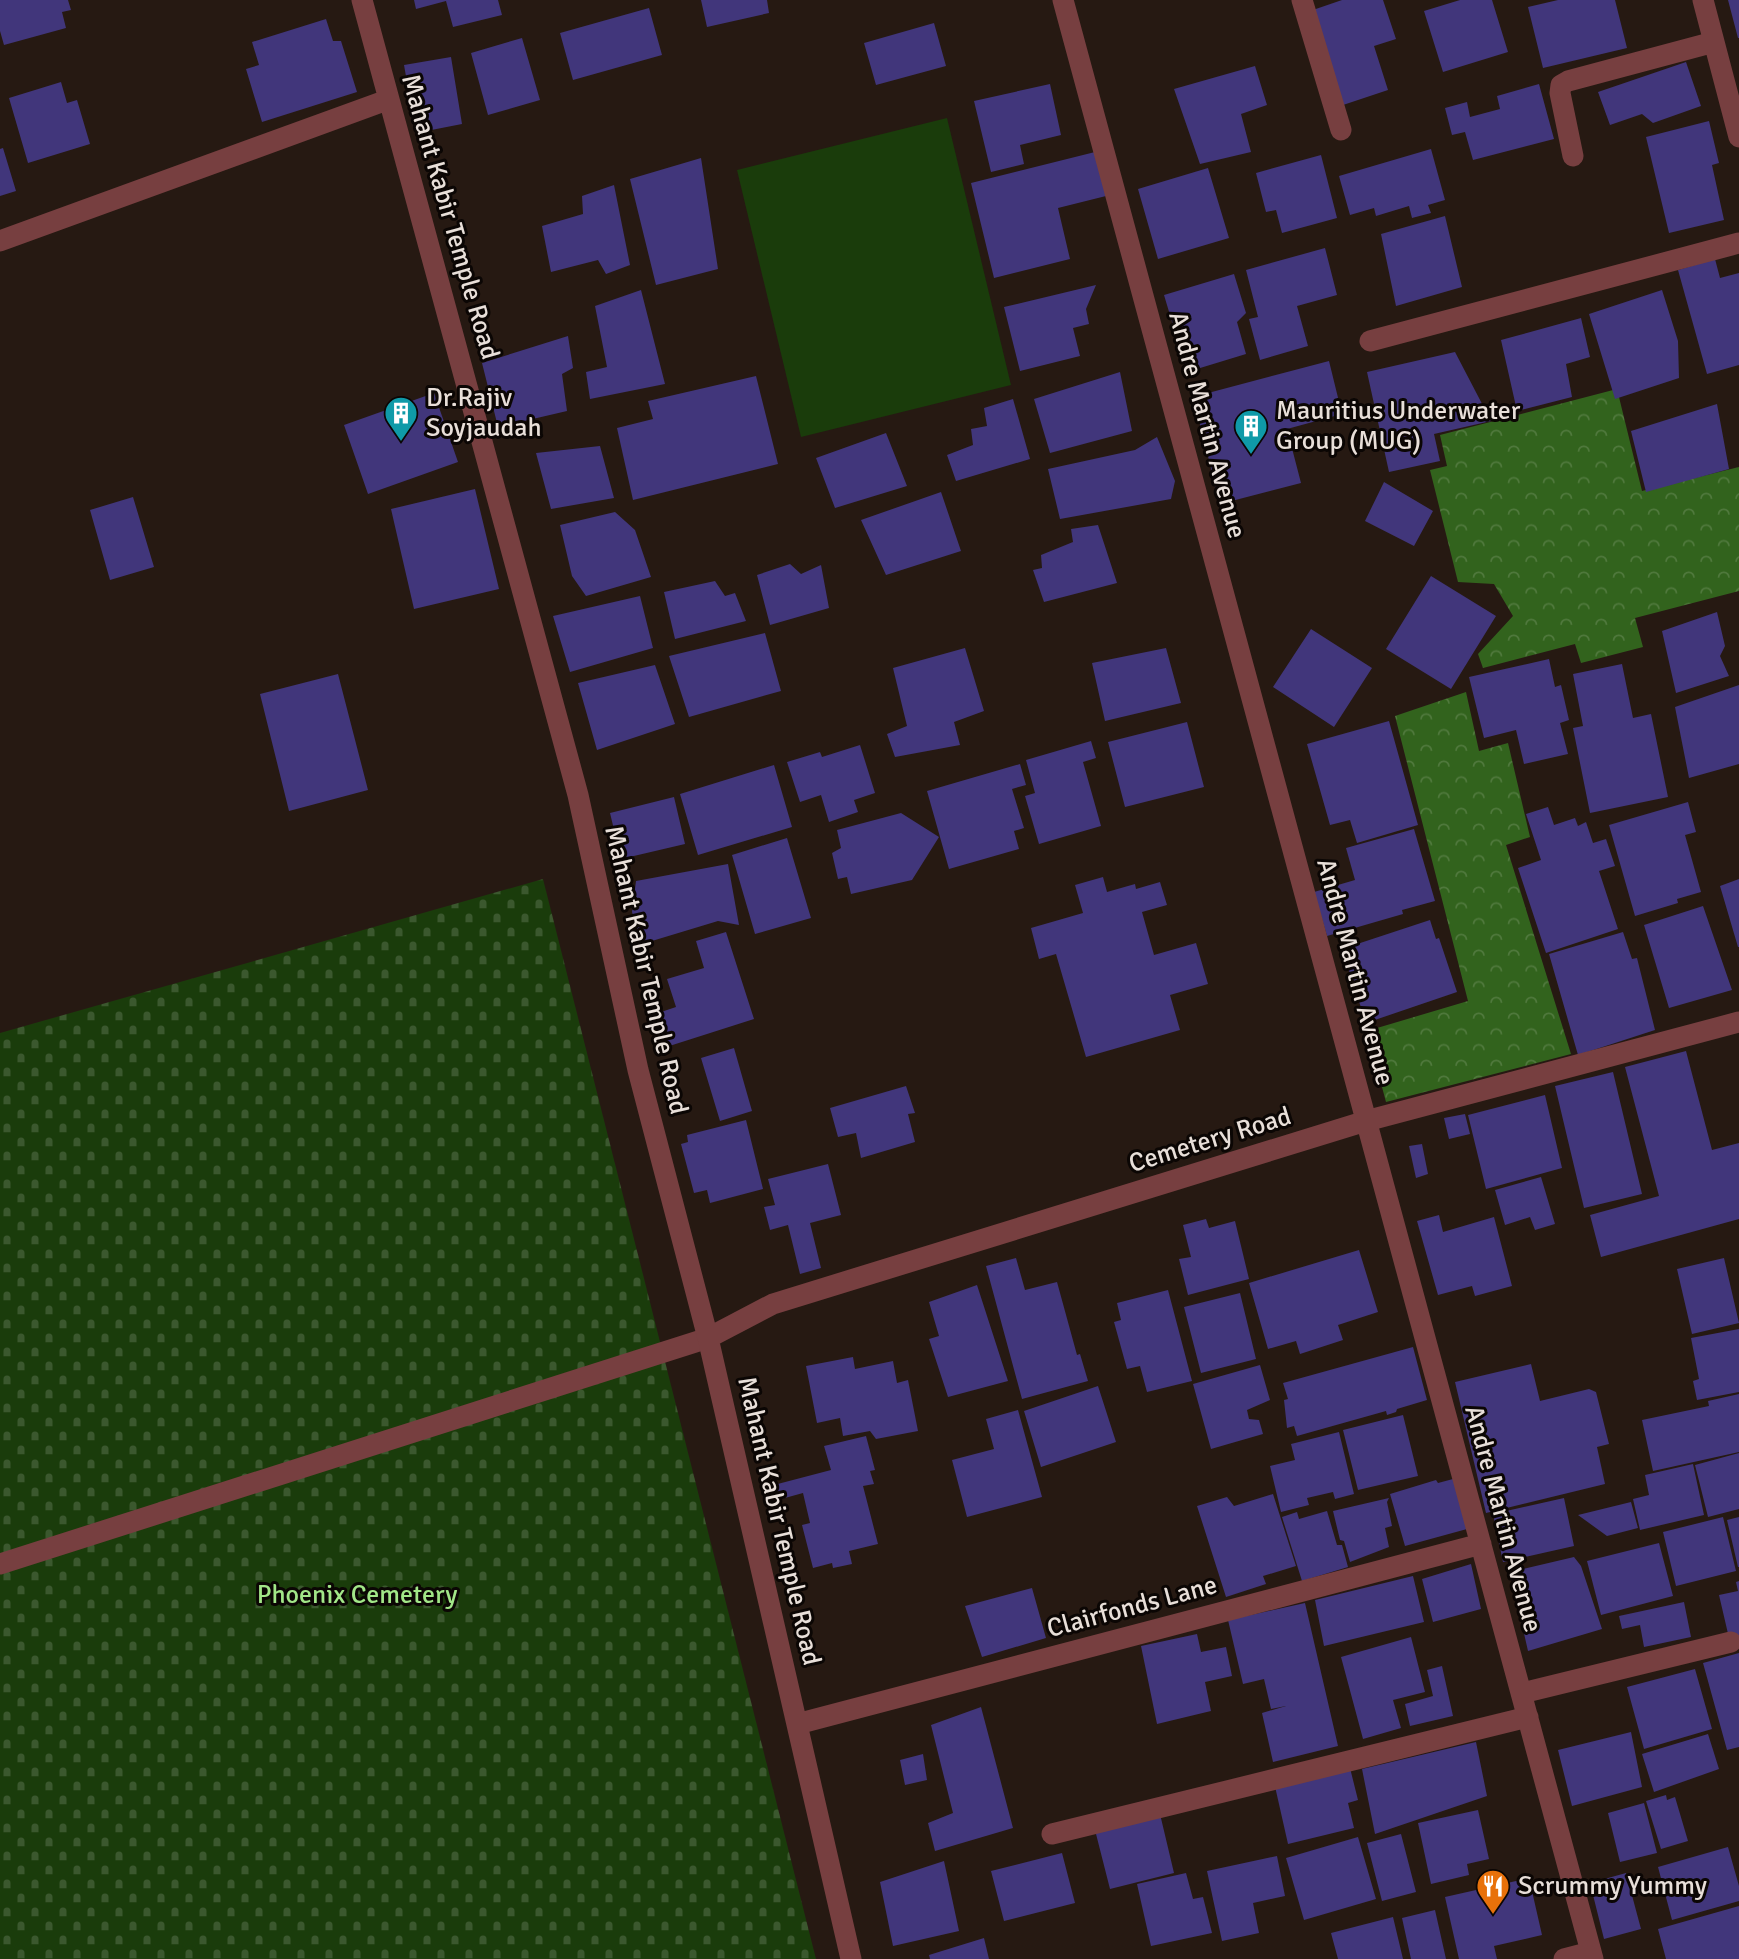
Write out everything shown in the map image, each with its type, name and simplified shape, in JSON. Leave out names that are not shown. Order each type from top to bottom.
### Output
[{"type":"street","name":"Mahant Kabir Temple Road","points":[[362,0],[578,795],[638,1070],[708,1338],[850,1959]]},
{"type":"street","name":"Andre Martin Avenue","points":[[1063,0],[1592,1956]]},
{"type":"street","points":[[1302,0],[1341,130]]},
{"type":"street","points":[[1703,0],[1739,137]]},
{"type":"street","points":[[1573,156],[1560,93],[1561,85],[1714,42]]},
{"type":"street","points":[[0,241],[387,100]]},
{"type":"street","points":[[1370,341],[1739,243]]},
{"type":"street","name":"Cemetery Road","points":[[0,1564],[708,1338],[773,1304],[1366,1121],[1739,1022]]},
{"type":"street","name":"Clairfonds Lane","points":[[797,1724],[1481,1544]]},
{"type":"street","points":[[1521,1693],[1731,1642]]},
{"type":"street","points":[[1052,1834],[1528,1717]]},
{"type":"street","points":[[1564,1959],[1592,1956]]},
{"type":"green space","points":[[947,118],[1011,385],[801,437],[737,170]]},
{"type":"green space","points":[[1617,389],[1642,491],[1739,467],[1739,591],[1635,618],[1643,647],[1581,663],[1575,644],[1483,668],[1478,654],[1513,616],[1494,584],[1458,582],[1430,470],[1447,466],[1440,435]]},
{"type":"green space","points":[[1466,692],[1479,751],[1508,743],[1530,837],[1506,845],[1571,1054],[1386,1102],[1367,1031],[1468,1001],[1395,716]]},
{"type":"green space","name":"Phoenix Cemetery","points":[[543,879],[816,1959],[0,1959],[0,1033]]},
{"type":"building","points":[[0,0],[68,0],[71,10],[62,12],[66,28],[4,45],[0,31]]},
{"type":"building","points":[[414,0],[498,0],[502,15],[453,27],[446,1],[416,9]]},
{"type":"building","points":[[701,0],[767,0],[769,13],[707,27]]},
{"type":"building","points":[[1342,0],[1383,0],[1396,39],[1374,46],[1388,90],[1340,106],[1310,11]]},
{"type":"building","points":[[1460,0],[1492,0],[1508,52],[1443,72],[1424,11]]},
{"type":"building","points":[[1558,0],[1615,0],[1627,48],[1543,68],[1528,7]]},
{"type":"building","points":[[1728,0],[1739,0],[1739,38],[1738,38]]},
{"type":"building","points":[[649,8],[662,55],[573,80],[560,33]]},
{"type":"building","points":[[326,19],[333,41],[341,41],[357,92],[262,122],[246,69],[259,65],[252,42]]},
{"type":"building","points":[[934,23],[946,66],[876,85],[864,43]]},
{"type":"building","points":[[522,38],[540,100],[488,115],[471,53]]},
{"type":"building","points":[[451,57],[462,124],[416,133],[404,65]]},
{"type":"building","points":[[1686,62],[1701,106],[1653,123],[1642,114],[1610,125],[1598,92]]},
{"type":"building","points":[[1255,66],[1267,105],[1241,114],[1251,152],[1200,164],[1174,89]]},
{"type":"building","points":[[61,82],[67,103],[77,100],[90,144],[28,163],[9,98]]},
{"type":"building","points":[[1050,84],[1061,135],[1020,145],[1024,164],[991,172],[974,101]]},
{"type":"building","points":[[1539,84],[1554,139],[1473,160],[1465,132],[1452,135],[1445,108],[1467,102],[1470,117],[1500,109],[1497,96]]},
{"type":"building","points":[[1709,121],[1719,163],[1712,165],[1724,220],[1669,233],[1646,137]]},
{"type":"building","points":[[3,148],[16,191],[0,196],[0,149]]},
{"type":"building","points":[[1431,149],[1445,200],[1428,205],[1431,213],[1412,218],[1409,206],[1376,216],[1374,208],[1350,215],[1339,176]]},
{"type":"building","points":[[1095,152],[1106,196],[1058,208],[1070,259],[994,278],[971,183]]},
{"type":"building","points":[[1321,155],[1337,218],[1282,233],[1276,210],[1266,212],[1256,173]]},
{"type":"building","points":[[701,158],[718,269],[656,285],[630,179]]},
{"type":"building","points":[[1208,168],[1229,238],[1158,259],[1138,189]]},
{"type":"building","points":[[614,185],[630,265],[606,274],[598,260],[551,272],[542,226],[583,214],[582,196]]},
{"type":"building","points":[[1445,216],[1462,287],[1396,306],[1381,234]]},
{"type":"building","points":[[1325,248],[1337,295],[1297,306],[1308,346],[1260,360],[1249,319],[1258,317],[1246,270]]},
{"type":"building","points":[[1715,259],[1720,278],[1739,273],[1739,365],[1707,374],[1678,270]]},
{"type":"building","points":[[1234,274],[1246,313],[1237,322],[1246,354],[1187,372],[1164,295]]},
{"type":"building","points":[[1096,285],[1086,309],[1089,324],[1073,328],[1080,356],[1020,371],[1004,307]]},
{"type":"building","points":[[641,290],[665,384],[590,399],[586,372],[607,367],[595,306]]},
{"type":"building","points":[[1662,290],[1678,341],[1679,378],[1615,399],[1589,314]]},
{"type":"building","points":[[1581,318],[1590,357],[1566,364],[1572,397],[1517,411],[1501,340]]},
{"type":"building","points":[[568,336],[573,368],[562,374],[567,411],[498,427],[482,363]]},
{"type":"building","points":[[1455,352],[1491,421],[1434,434],[1440,461],[1389,472],[1367,372]]},
{"type":"building","name":"Mauritius Underwater Group (MUG)","points":[[1329,361],[1342,414],[1287,429],[1301,483],[1220,504],[1193,397]]},
{"type":"building","points":[[1120,372],[1132,431],[1050,453],[1034,399]]},
{"type":"building","points":[[756,376],[778,464],[633,500],[617,428],[653,419],[648,401]]},
{"type":"building","name":"Dr.Rajiv Soyjaudah","points":[[434,393],[458,462],[368,494],[344,425]]},
{"type":"building","points":[[1013,399],[1030,459],[956,481],[947,455],[973,445],[971,429],[987,426],[984,408]]},
{"type":"building","points":[[1717,404],[1729,469],[1646,492],[1631,431]]},
{"type":"building","points":[[886,433],[907,486],[835,508],[816,458]]},
{"type":"building","points":[[1157,437],[1175,481],[1171,499],[1060,519],[1048,469],[1135,450]]},
{"type":"building","points":[[600,446],[614,498],[551,509],[536,453]]},
{"type":"building","points":[[1384,482],[1433,511],[1414,546],[1365,521]]},
{"type":"building","points":[[475,489],[499,589],[414,609],[391,509]]},
{"type":"building","points":[[941,492],[961,551],[886,575],[861,520]]},
{"type":"building","points":[[133,497],[154,567],[110,580],[90,510]]},
{"type":"building","points":[[615,512],[635,530],[651,577],[586,596],[572,576],[560,525]]},
{"type":"building","points":[[1098,525],[1117,583],[1044,602],[1033,570],[1042,568],[1041,555],[1073,542],[1071,529]]},
{"type":"building","points":[[790,564],[801,574],[821,565],[829,608],[770,625],[757,575]]},
{"type":"building","points":[[1431,576],[1496,616],[1451,689],[1386,649]]},
{"type":"building","points":[[715,581],[725,596],[735,593],[746,621],[675,639],[664,592]]},
{"type":"building","points":[[640,596],[653,648],[570,672],[553,616]]},
{"type":"building","points":[[1717,612],[1725,646],[1720,656],[1729,676],[1676,693],[1662,631]]},
{"type":"building","points":[[1311,629],[1372,668],[1334,727],[1273,687]]},
{"type":"building","points":[[765,633],[781,691],[689,717],[669,656]]},
{"type":"building","points":[[965,648],[984,711],[954,722],[960,745],[895,757],[887,734],[907,726],[893,668]]},
{"type":"building","points":[[1166,648],[1181,703],[1105,721],[1092,663]]},
{"type":"building","points":[[1549,659],[1555,687],[1561,685],[1569,720],[1560,723],[1568,754],[1524,764],[1516,730],[1484,738],[1469,677]]},
{"type":"building","points":[[1622,664],[1633,718],[1651,714],[1668,797],[1590,813],[1573,728],[1583,726],[1573,674]]},
{"type":"building","points":[[655,665],[675,724],[597,750],[578,683]]},
{"type":"building","points":[[338,674],[368,790],[289,811],[260,694]]},
{"type":"building","points":[[1739,685],[1739,764],[1689,778],[1675,707]]},
{"type":"building","points":[[1389,721],[1418,825],[1357,843],[1350,820],[1330,825],[1307,744]]},
{"type":"building","points":[[1187,722],[1204,787],[1125,807],[1108,742]]},
{"type":"building","points":[[1091,741],[1096,758],[1083,762],[1101,826],[1039,844],[1025,796],[1035,793],[1026,760]]},
{"type":"building","points":[[860,745],[875,793],[854,800],[858,812],[829,822],[821,795],[800,802],[787,762],[820,752],[822,757]]},
{"type":"building","points":[[1020,764],[1026,785],[1012,789],[1024,828],[1014,831],[1019,849],[949,869],[927,791]]},
{"type":"building","points":[[774,765],[792,827],[698,855],[680,794]]},
{"type":"building","points":[[674,797],[685,844],[621,859],[610,813]]},
{"type":"building","points":[[1688,802],[1696,832],[1685,835],[1701,892],[1677,899],[1678,903],[1635,916],[1609,825]]},
{"type":"building","points":[[1548,807],[1554,825],[1575,818],[1578,826],[1586,822],[1593,843],[1606,839],[1615,866],[1599,871],[1618,929],[1546,953],[1518,868],[1541,860],[1526,814]]},
{"type":"building","points":[[901,813],[939,837],[912,880],[851,894],[847,877],[838,879],[832,853],[841,848],[837,830]]},
{"type":"building","points":[[1414,829],[1435,901],[1402,910],[1403,914],[1327,936],[1314,892],[1355,880],[1346,848]]},
{"type":"building","points":[[787,838],[811,918],[755,934],[732,855]]},
{"type":"building","points":[[728,864],[739,925],[718,921],[642,944],[632,912],[636,881]]},
{"type":"building","points":[[1103,877],[1107,892],[1135,884],[1136,889],[1160,882],[1167,905],[1142,912],[1154,955],[1196,943],[1208,984],[1170,995],[1180,1030],[1086,1057],[1056,954],[1039,959],[1031,928],[1083,913],[1075,885]]},
{"type":"building","points":[[1739,879],[1739,947],[1738,947],[1720,886]]},
{"type":"building","points":[[1703,906],[1732,990],[1669,1008],[1644,925]]},
{"type":"building","points":[[1430,920],[1436,939],[1439,938],[1457,992],[1366,1023],[1342,949]]},
{"type":"building","points":[[726,932],[754,1019],[660,1049],[649,1016],[676,1007],[667,979],[704,968],[696,941]]},
{"type":"building","points":[[1623,932],[1632,959],[1637,958],[1655,1030],[1578,1055],[1549,954]]},
{"type":"building","points":[[734,1048],[752,1111],[720,1121],[701,1058]]},
{"type":"building","points":[[1686,1051],[1712,1150],[1739,1143],[1739,1219],[1601,1257],[1590,1215],[1659,1196],[1625,1067]]},
{"type":"building","points":[[1613,1072],[1642,1194],[1584,1208],[1555,1086]]},
{"type":"building","points":[[906,1086],[915,1113],[908,1114],[915,1142],[861,1158],[856,1133],[838,1137],[830,1108]]},
{"type":"building","points":[[1545,1095],[1562,1168],[1486,1189],[1468,1115]]},
{"type":"building","points":[[1465,1114],[1470,1134],[1449,1139],[1444,1118]]},
{"type":"building","points":[[746,1120],[763,1189],[710,1203],[707,1190],[694,1193],[681,1144],[688,1142],[687,1135]]},
{"type":"building","points":[[1422,1144],[1428,1174],[1416,1178],[1409,1146]]},
{"type":"building","points":[[828,1164],[841,1215],[810,1223],[821,1268],[800,1274],[788,1225],[770,1230],[764,1207],[775,1205],[768,1179]]},
{"type":"building","points":[[1541,1177],[1555,1224],[1535,1230],[1530,1217],[1505,1225],[1495,1190]]},
{"type":"building","points":[[1439,1215],[1443,1232],[1494,1217],[1512,1286],[1475,1296],[1472,1286],[1438,1295],[1417,1221]]},
{"type":"building","points":[[1206,1219],[1209,1228],[1235,1221],[1249,1279],[1188,1295],[1179,1259],[1191,1257],[1183,1225]]},
{"type":"building","points":[[1359,1250],[1378,1312],[1338,1325],[1343,1340],[1300,1354],[1296,1341],[1268,1349],[1249,1283]]},
{"type":"building","points":[[1016,1258],[1025,1290],[1057,1282],[1077,1355],[1080,1354],[1088,1381],[1022,1399],[986,1266]]},
{"type":"building","points":[[1724,1258],[1739,1323],[1692,1334],[1677,1269]]},
{"type":"building","points":[[977,1285],[1008,1381],[948,1397],[929,1339],[939,1336],[929,1302]]},
{"type":"building","points":[[1168,1290],[1192,1381],[1147,1392],[1140,1366],[1127,1369],[1114,1322],[1121,1320],[1117,1303]]},
{"type":"building","points":[[1240,1293],[1256,1359],[1201,1373],[1184,1307]]},
{"type":"building","points":[[1739,1329],[1739,1392],[1697,1400],[1693,1381],[1699,1379],[1691,1338]]},
{"type":"building","points":[[1413,1347],[1427,1400],[1397,1409],[1387,1415],[1386,1411],[1297,1436],[1294,1426],[1287,1428],[1284,1400],[1288,1399],[1283,1383]]},
{"type":"building","points":[[853,1357],[855,1369],[893,1361],[897,1383],[908,1380],[918,1431],[876,1439],[870,1431],[843,1436],[840,1418],[817,1423],[806,1366]]},
{"type":"building","points":[[1531,1364],[1540,1401],[1589,1389],[1596,1392],[1609,1444],[1597,1447],[1605,1484],[1486,1513],[1455,1382]]},
{"type":"building","points":[[1260,1365],[1270,1400],[1247,1410],[1249,1419],[1259,1420],[1263,1434],[1211,1449],[1193,1384]]},
{"type":"building","points":[[1098,1386],[1116,1442],[1041,1467],[1024,1411]]},
{"type":"building","points":[[1739,1394],[1739,1452],[1653,1471],[1642,1420],[1709,1406],[1708,1401]]},
{"type":"building","points":[[1018,1410],[1042,1497],[967,1517],[952,1460],[994,1449],[986,1419]]},
{"type":"building","points":[[1403,1415],[1418,1476],[1358,1490],[1343,1430]]},
{"type":"building","points":[[1339,1432],[1354,1494],[1335,1499],[1333,1492],[1307,1498],[1309,1505],[1281,1512],[1270,1466],[1295,1460],[1291,1444]]},
{"type":"building","points":[[866,1436],[875,1470],[870,1471],[874,1484],[863,1486],[878,1544],[849,1551],[852,1564],[833,1568],[832,1563],[813,1568],[802,1525],[810,1523],[803,1493],[774,1501],[770,1486],[831,1470],[824,1446]]},
{"type":"building","points":[[1739,1453],[1739,1509],[1708,1517],[1695,1465]]},
{"type":"building","points":[[1693,1464],[1704,1515],[1640,1530],[1633,1499],[1649,1495],[1645,1475]]},
{"type":"building","points":[[1453,1479],[1467,1529],[1405,1546],[1390,1494],[1436,1480],[1438,1483]]},
{"type":"building","points":[[1273,1494],[1296,1566],[1263,1576],[1266,1584],[1226,1597],[1197,1506],[1227,1497],[1234,1506]]},
{"type":"building","points":[[1389,1498],[1387,1502],[1392,1526],[1385,1528],[1389,1547],[1350,1562],[1344,1541],[1340,1540],[1333,1511]]},
{"type":"building","points":[[1564,1498],[1574,1546],[1503,1562],[1493,1514]]},
{"type":"building","points":[[1631,1502],[1638,1528],[1607,1536],[1578,1515]]},
{"type":"building","points":[[1327,1511],[1337,1545],[1342,1545],[1348,1567],[1302,1581],[1282,1517],[1297,1512],[1299,1519]]},
{"type":"building","points":[[1723,1517],[1736,1571],[1676,1586],[1663,1532]]},
{"type":"building","points":[[1739,1517],[1739,1567],[1738,1567],[1727,1520]]},
{"type":"building","points":[[1659,1543],[1673,1596],[1601,1615],[1587,1561]]},
{"type":"building","points":[[1574,1557],[1581,1566],[1602,1629],[1528,1651],[1510,1572]]},
{"type":"building","points":[[1471,1564],[1481,1609],[1433,1622],[1422,1579]]},
{"type":"building","points":[[1413,1576],[1424,1622],[1324,1646],[1315,1600]]},
{"type":"building","points":[[1739,1581],[1739,1636],[1729,1638],[1719,1595],[1738,1591],[1736,1582]]},
{"type":"building","points":[[1032,1588],[1046,1638],[982,1657],[965,1606]]},
{"type":"building","points":[[1684,1602],[1691,1637],[1644,1647],[1640,1625],[1622,1629],[1619,1616]]},
{"type":"building","points":[[1305,1603],[1338,1746],[1273,1762],[1262,1713],[1286,1706],[1271,1709],[1264,1679],[1243,1684],[1228,1620]]},
{"type":"building","points":[[1197,1634],[1201,1652],[1226,1647],[1232,1676],[1205,1682],[1211,1711],[1157,1724],[1141,1646]]},
{"type":"building","points":[[1411,1637],[1425,1692],[1393,1700],[1401,1728],[1363,1739],[1341,1657]]},
{"type":"building","points":[[1739,1653],[1739,1747],[1727,1750],[1703,1663]]},
{"type":"building","points":[[1442,1666],[1453,1716],[1410,1726],[1405,1704],[1433,1696],[1427,1670]]},
{"type":"building","points":[[1695,1669],[1712,1729],[1644,1749],[1627,1687]]},
{"type":"building","points":[[981,1707],[1013,1828],[935,1851],[928,1823],[953,1813],[931,1725]]},
{"type":"building","points":[[1631,1732],[1642,1787],[1572,1806],[1558,1750]]},
{"type":"building","points":[[1708,1734],[1719,1769],[1654,1792],[1642,1754]]},
{"type":"building","points":[[1476,1742],[1487,1796],[1375,1834],[1362,1769]]},
{"type":"building","points":[[923,1754],[927,1780],[905,1785],[900,1760]]},
{"type":"building","points":[[1349,1764],[1358,1800],[1348,1803],[1354,1828],[1288,1844],[1274,1782]]},
{"type":"building","points":[[1666,1795],[1667,1800],[1675,1797],[1688,1841],[1661,1849],[1646,1801]]},
{"type":"building","points":[[1644,1803],[1657,1853],[1620,1862],[1608,1813]]},
{"type":"building","points":[[1478,1810],[1489,1859],[1467,1864],[1469,1875],[1431,1884],[1418,1823]]},
{"type":"building","points":[[1160,1814],[1174,1873],[1110,1889],[1095,1830]]},
{"type":"building","points":[[1401,1834],[1416,1892],[1382,1901],[1367,1843]]},
{"type":"building","points":[[1358,1837],[1376,1899],[1304,1920],[1286,1858]]},
{"type":"building","points":[[1728,1847],[1739,1886],[1739,1901],[1672,1920],[1658,1867]]},
{"type":"building","points":[[1062,1853],[1075,1903],[1004,1921],[991,1871]]},
{"type":"building","points":[[1277,1856],[1285,1896],[1253,1903],[1259,1933],[1222,1941],[1207,1871]]},
{"type":"building","points":[[944,1861],[959,1931],[893,1946],[880,1882]]},
{"type":"building","points":[[1186,1873],[1193,1899],[1203,1897],[1212,1933],[1151,1946],[1137,1884]]},
{"type":"building","points":[[1626,1873],[1641,1929],[1604,1939],[1590,1883]]},
{"type":"building","name":"Scrummy Yummy","points":[[1529,1878],[1542,1935],[1494,1946],[1497,1959],[1459,1959],[1445,1897]]},
{"type":"building","points":[[1739,1906],[1739,1959],[1666,1959],[1658,1929]]},
{"type":"building","points":[[1435,1910],[1446,1959],[1411,1959],[1402,1918]]},
{"type":"building","points":[[1393,1917],[1403,1959],[1338,1959],[1331,1933]]},
{"type":"building","points":[[984,1938],[989,1959],[930,1959],[929,1955]]},
{"type":"place","name":"Dr.Rajiv Soyjaudah","points":[[401,443]]},
{"type":"place","name":"Mauritius Underwater Group (MUG)","points":[[1251,456]]},
{"type":"place","name":"Scrummy Yummy","points":[[1493,1916]]}]
